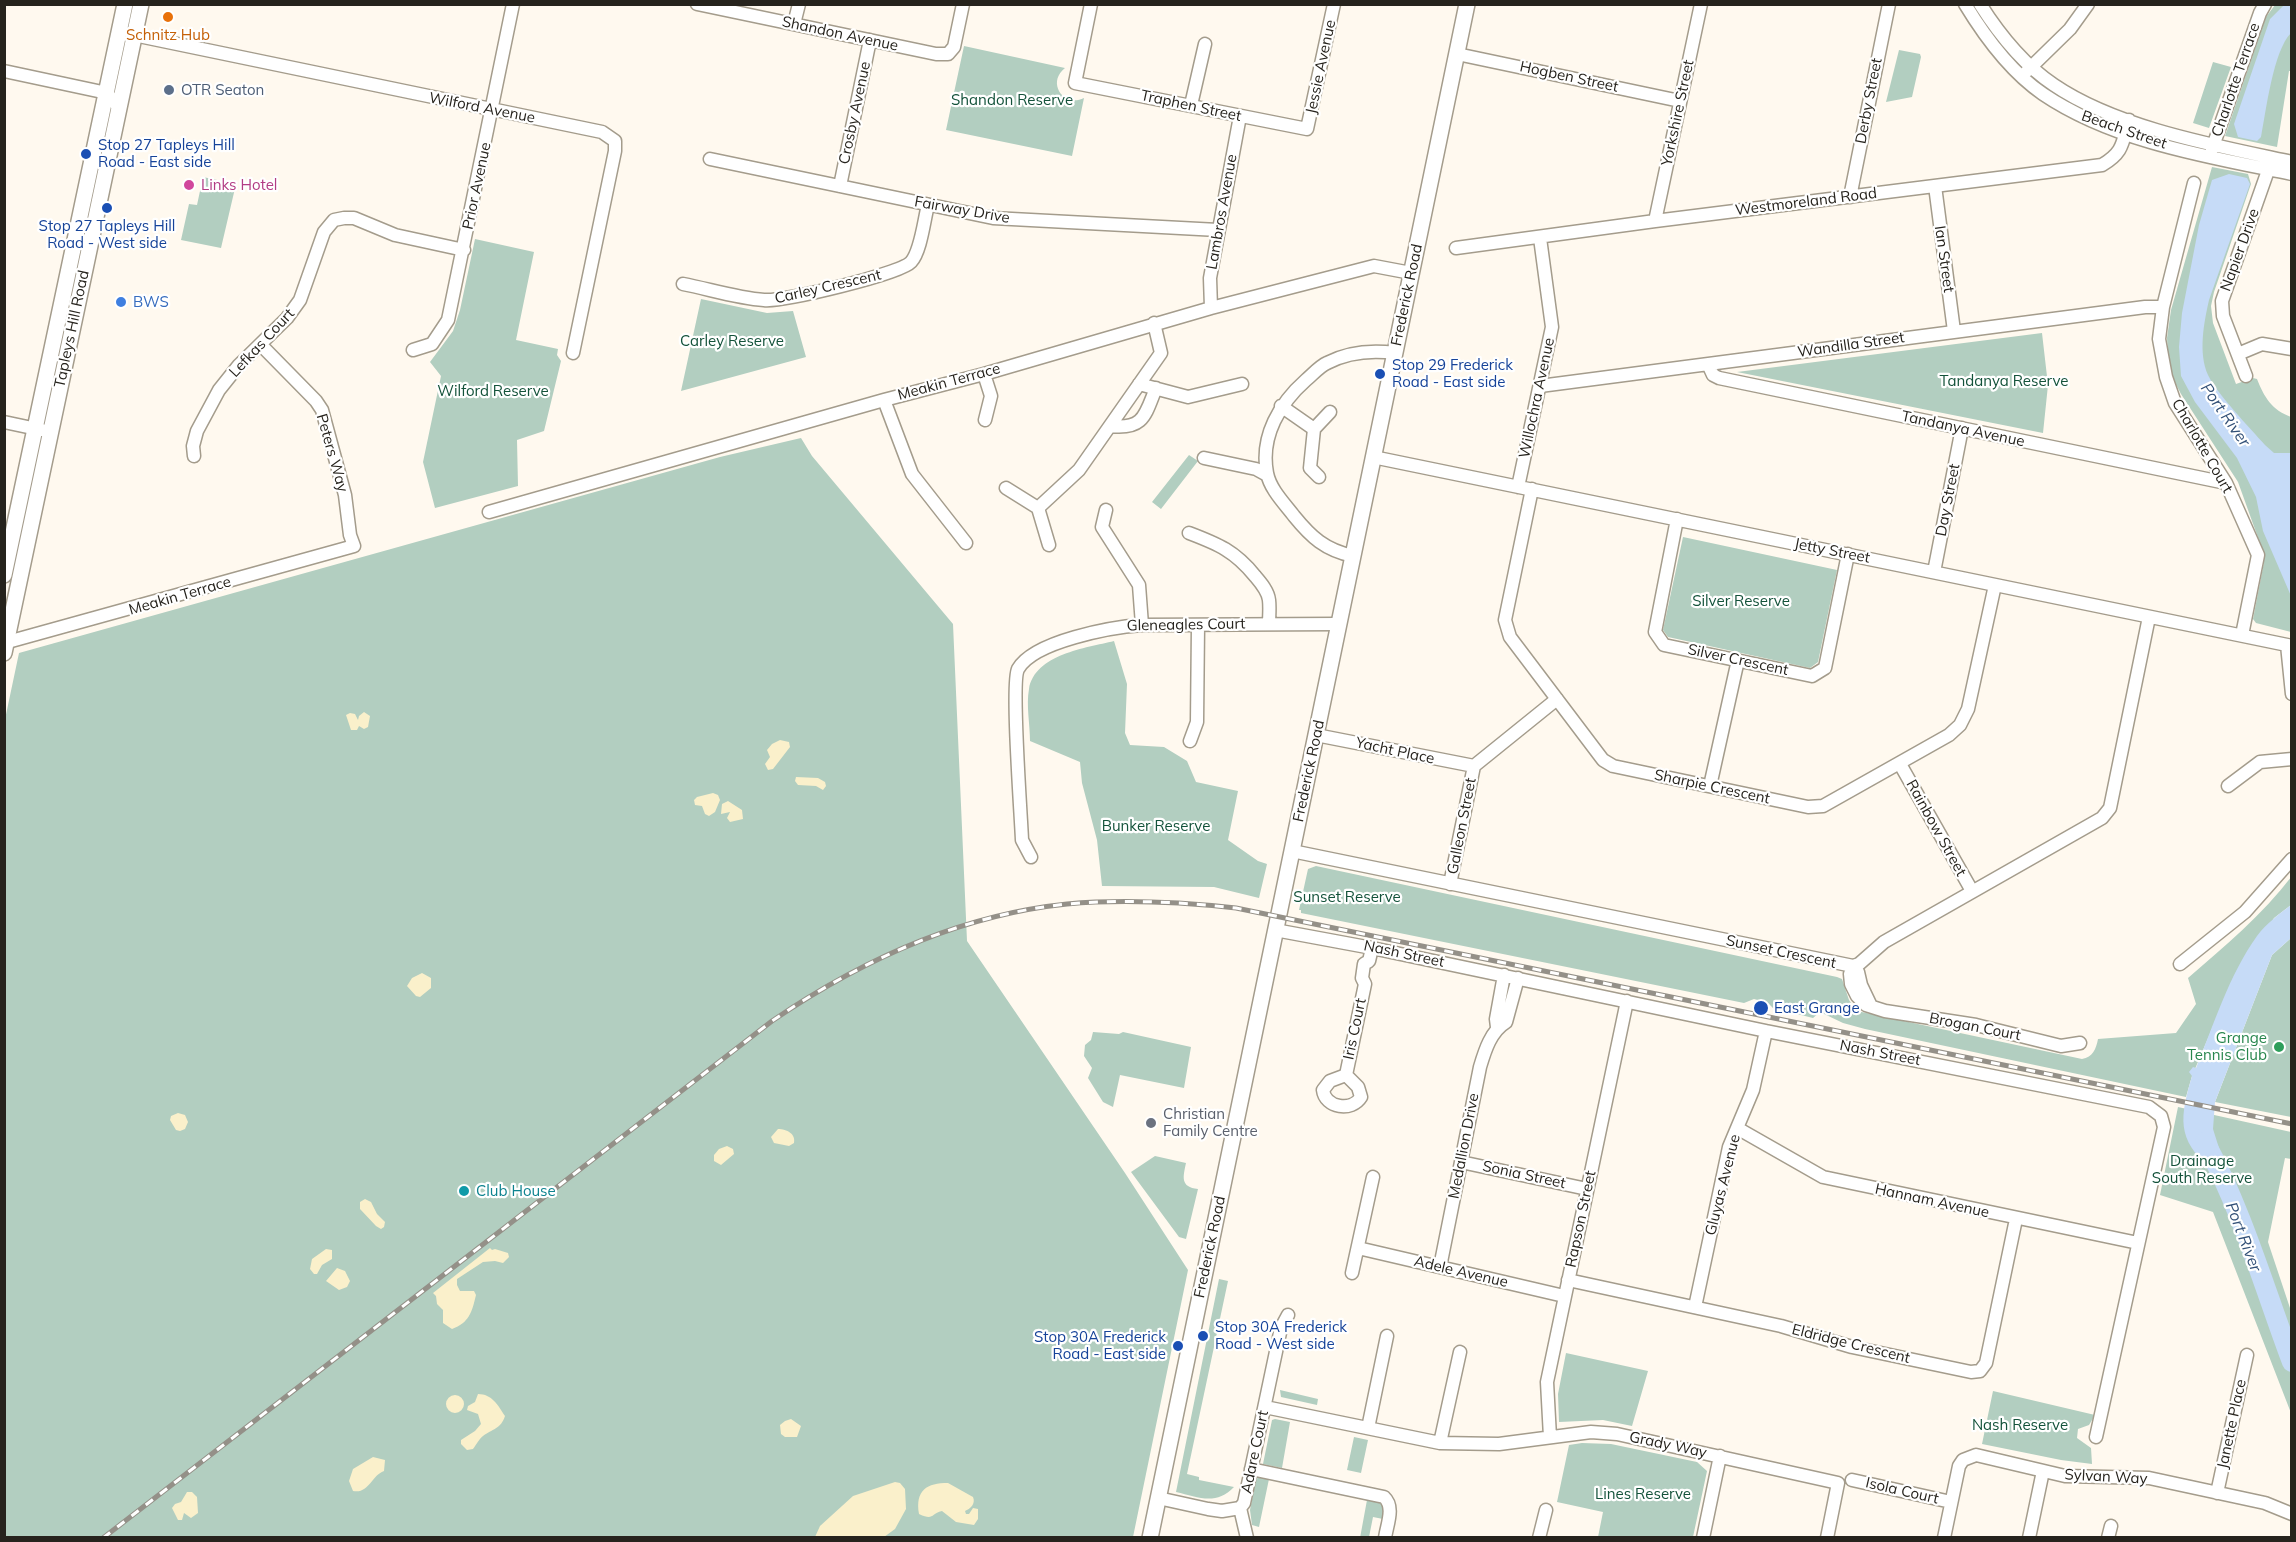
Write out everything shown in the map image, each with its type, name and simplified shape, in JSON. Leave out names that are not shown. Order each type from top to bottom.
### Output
[{"type":"main road","name":"Tapleys Hill Road","points":[[4,575],[125,4]]},
{"type":"main road","name":"Tapleys Hill Road","points":[[5,647],[141,4]]},
{"type":"main road","name":"Frederick Road","points":[[1150,1538],[1467,4]]},
{"type":"street","name":"Prior Avenue","points":[[413,350],[432,345],[448,320],[513,4]]},
{"type":"street","name":"Shandon Avenue","points":[[697,4],[936,54],[948,54],[954,46],[963,4]]},
{"type":"street","points":[[794,24],[799,4]]},
{"type":"street","name":"Traphen Street","points":[[1091,4],[1076,82],[1308,129]]},
{"type":"street","name":"Jessie Avenue","points":[[1308,129],[1334,4]]},
{"type":"street","name":"Yorkshire Street","points":[[1655,221],[1701,4]]},
{"type":"street","name":"Derby Street","points":[[1850,197],[1889,4]]},
{"type":"street","name":"Beach Street","points":[[1965,4],[1991,43],[2022,76],[2042,93],[2073,113],[2125,133],[2210,157],[2271,163],[2292,162]]},
{"type":"street","name":"Beach Street","points":[[1980,4],[2001,37],[2052,84],[2076,98],[2102,111],[2214,144],[2271,163],[2292,174]]},
{"type":"street","points":[[2022,76],[2070,29],[2088,4]]},
{"type":"street","name":"Charlotte Terrace","points":[[2210,157],[2265,4]]},
{"type":"street","name":"Wilford Avenue","points":[[134,35],[602,132],[615,141],[615,151],[573,353]]},
{"type":"street","name":"Crosby Avenue","points":[[840,186],[870,40]]},
{"type":"street","points":[[1191,105],[1205,44]]},
{"type":"street","name":"Hogben Street","points":[[1457,54],[1680,101]]},
{"type":"street","points":[[4,70],[106,93],[119,108]]},
{"type":"street","points":[[106,93],[125,78]]},
{"type":"street","name":"Lambros Avenue","points":[[1211,308],[1210,278],[1240,116]]},
{"type":"street","name":"Westmoreland Road","points":[[1456,248],[2102,165],[2116,157],[2129,120]]},
{"type":"street","name":"Fairway Drive","points":[[710,159],[993,218],[1218,230]]},
{"type":"street","name":"Napier Drive","points":[[2246,376],[2223,316],[2222,301],[2271,163]]},
{"type":"street","name":"Charlotte Court","points":[[2194,183],[2163,307],[2159,339],[2166,377],[2175,403],[2226,483],[2258,555],[2242,635]]},
{"type":"street","name":"Ian Street","points":[[1935,186],[1954,331]]},
{"type":"street","name":"Carley Crescent","points":[[683,284],[765,300],[786,298],[892,272],[910,263],[917,251],[928,205]]},
{"type":"street","name":"Lefkas Court","points":[[194,456],[193,446],[197,431],[219,390],[239,365],[288,318],[300,300],[324,232],[334,220],[354,218],[395,235],[464,250]]},
{"type":"street","name":"Willochra Avenue","points":[[1518,486],[1552,327],[1540,238]]},
{"type":"street","name":"Meakin Terrace","points":[[489,512],[1211,308],[1374,266],[1412,273]]},
{"type":"street","name":"Wandilla Street","points":[[1540,386],[1954,331],[2145,307],[2163,307]]},
{"type":"street","points":[[1038,508],[1079,470],[1161,353],[1154,323]]},
{"type":"street","points":[[2238,354],[2262,344],[2292,348]]},
{"type":"street","name":"Peters Way","points":[[261,345],[322,410],[338,466],[354,546]]},
{"type":"street","points":[[1353,556],[1331,550],[1312,537],[1277,494],[1267,475],[1266,451],[1270,431],[1281,406],[1325,363],[1343,356],[1369,351],[1395,353]]},
{"type":"street","name":"Tandanya Avenue","points":[[1708,364],[1713,375],[1719,378],[2226,483]]},
{"type":"street","points":[[984,374],[990,396],[985,420]]},
{"type":"street","points":[[1139,384],[1188,397],[1242,384]]},
{"type":"street","points":[[1110,426],[1126,428],[1143,419],[1156,388]]},
{"type":"street","points":[[884,400],[912,474],[930,500],[966,543]]},
{"type":"street","points":[[1281,406],[1314,429]]},
{"type":"street","points":[[1319,477],[1310,468],[1314,429],[1330,412]]},
{"type":"street","points":[[4,422],[51,432]]},
{"type":"street","name":"Day Street","points":[[1934,572],[1962,428]]},
{"type":"street","name":"Jetty Street","points":[[1373,456],[2289,646]]},
{"type":"street","points":[[1204,458],[1256,469],[1267,475]]},
{"type":"street","points":[[1006,488],[1038,508],[1049,545]]},
{"type":"street","name":"Sharpie Crescent","points":[[1532,489],[1505,620],[1510,637],[1603,760],[1613,766],[1808,807],[1823,806],[1900,764],[1960,725],[1968,709],[1995,585]]},
{"type":"street","points":[[1106,510],[1102,527],[1139,585],[1142,625]]},
{"type":"street","name":"Silver Crescent","points":[[1677,519],[1655,632],[1664,645],[1812,676],[1825,668],[1848,554]]},
{"type":"street","points":[[1189,533],[1232,552],[1262,583],[1269,598],[1269,624]]},
{"type":"street","name":"Meakin Terrace","points":[[5,647],[354,546]]},
{"type":"street","name":"Sunset Crescent","points":[[1292,851],[1853,966],[1859,964],[1884,942],[2102,818],[2110,808],[2149,617]]},
{"type":"street","name":"Gleneagles Court","points":[[1031,857],[1022,840],[1017,672],[1026,660],[1053,645],[1084,634],[1116,627],[1338,624]]},
{"type":"street","points":[[1190,741],[1197,723],[1198,626]]},
{"type":"street","points":[[2289,646],[2292,694]]},
{"type":"street","points":[[1710,786],[1738,660]]},
{"type":"street","name":"Galleon Street","points":[[1450,884],[1474,766],[1557,699]]},
{"type":"street","name":"Yacht Place","points":[[1316,735],[1474,766]]},
{"type":"street","points":[[2228,786],[2260,762],[2292,759]]},
{"type":"street","name":"Rainbow Street","points":[[1900,764],[1972,891]]},
{"type":"street","points":[[2180,964],[2245,912],[2292,859]]},
{"type":"street","name":"Nash Street","points":[[1275,930],[2149,1107],[2161,1116],[2164,1127],[2096,1437]]},
{"type":"street","name":"Iris Court","points":[[1346,1075],[1365,984],[1362,978],[1364,964],[1369,961],[1372,948]]},
{"type":"street","name":"Brogan Court","points":[[1853,966],[1850,974],[1851,984],[1857,996],[1866,1005],[1885,1011],[1976,1025],[2061,1046],[2080,1043]]},
{"type":"street","name":"Medallion Drive","points":[[1497,1027],[1496,1019],[1504,975]]},
{"type":"street","name":"Medallion Drive","points":[[1440,1267],[1480,1066],[1484,1052],[1497,1027],[1506,1022],[1518,978]]},
{"type":"street","name":"Rapson Street","points":[[1550,1437],[1547,1382],[1627,1001]]},
{"type":"street","name":"Gluyas Avenue","points":[[1695,1307],[1729,1147],[1754,1090],[1766,1031]]},
{"type":"street","name":"Hannam Avenue","points":[[1737,1128],[1823,1177],[2138,1243]]},
{"type":"street","name":"Sonia Street","points":[[1461,1162],[1587,1189]]},
{"type":"street","points":[[1352,1273],[1373,1177]]},
{"type":"street","name":"Eldridge Crescent","points":[[1568,1280],[1781,1326],[1852,1347],[1971,1372],[1980,1371],[1986,1363],[2016,1219]]},
{"type":"street","name":"Adele Avenue","points":[[1358,1248],[1564,1296]]},
{"type":"street","name":"Adare Court","points":[[1158,1498],[1222,1510],[1240,1508],[1244,1503],[1281,1328],[1288,1315]]},
{"type":"street","points":[[1368,1428],[1386,1336]]},
{"type":"street","points":[[1440,1443],[1460,1352]]},
{"type":"street","name":"Janette Place","points":[[2217,1492],[2247,1355]]},
{"type":"street","name":"Grady Way","points":[[1265,1407],[1440,1443],[1499,1444],[1591,1432],[1617,1434],[1838,1483],[1827,1538]]},
{"type":"street","name":"Sylvan Way","points":[[1944,1538],[1959,1466],[1969,1457],[1976,1455],[2066,1476],[2149,1478],[2265,1503],[2292,1514]]},
{"type":"street","points":[[1703,1538],[1720,1456]]},
{"type":"street","points":[[1251,1469],[1384,1497],[1389,1502],[1390,1509],[1385,1538]]},
{"type":"street","points":[[2029,1538],[2043,1471]]},
{"type":"street","name":"Isola Court","points":[[1852,1480],[1951,1502]]},
{"type":"street","points":[[1240,1508],[1247,1538]]},
{"type":"street","points":[[1539,1538],[1546,1510]]},
{"type":"green space","points":[[2275,5],[2291,5],[2291,71],[2289,71],[2277,147],[2225,136],[2266,17]]},
{"type":"green space","name":"Shandon Reserve","points":[[964,46],[1065,68],[1057,80],[1060,92],[1070,100],[1084,98],[1072,156],[946,130]]},
{"type":"green space","points":[[1899,50],[1920,54],[1921,57],[1912,97],[1886,102]]},
{"type":"green space","points":[[2213,62],[2231,67],[2209,128],[2193,123]]},
{"type":"green space","points":[[2212,167],[2248,174],[2251,184],[2214,292],[2211,306],[2213,323],[2236,384],[2253,378],[2257,379],[2270,402],[2279,411],[2291,417],[2291,632],[2256,623],[2253,619],[2264,562],[2261,546],[2238,482],[2181,394],[2169,371],[2167,338],[2171,310]]},
{"type":"green space","points":[[203,177],[236,184],[221,248],[181,240],[189,204],[197,205]]},
{"type":"green space","name":"Wilford Reserve","points":[[475,239],[534,252],[516,340],[558,349],[557,355],[561,361],[544,431],[517,440],[518,486],[435,508],[423,462],[441,376],[430,362],[453,331],[460,310]]},
{"type":"green space","name":"Carley Reserve","points":[[701,299],[767,313],[793,311],[806,357],[681,391]]},
{"type":"green space","name":"Tandanya Reserve","points":[[2042,333],[2048,385],[2043,433],[1737,372]]},
{"type":"green space","points":[[801,438],[812,456],[953,624],[967,941],[1188,1270],[1133,1537],[5,1538],[4,724],[19,653],[720,457]]},
{"type":"green space","points":[[1189,455],[1198,461],[1161,509],[1152,502]]},
{"type":"green space","name":"Silver Reserve","points":[[1683,537],[1837,570],[1818,662],[1810,668],[1668,637],[1663,630]]},
{"type":"green space","name":"Bunker Reserve","points":[[1114,641],[1127,684],[1125,733],[1130,745],[1164,747],[1187,761],[1196,782],[1238,791],[1228,840],[1258,861],[1267,864],[1259,898],[1214,887],[1102,886],[1097,840],[1082,783],[1080,762],[1030,741],[1028,695],[1033,677],[1051,660],[1076,650]]},
{"type":"green space","name":"Sunset Reserve","points":[[1316,866],[1837,977],[1842,979],[1849,1000],[1857,1011],[2082,1059],[2093,1052],[2098,1039],[2176,1033],[2196,1004],[2188,978],[2256,917],[2292,876],[2291,905],[2274,918],[2223,1003],[2192,1076],[2186,1097],[1865,1029],[1843,1023],[1820,1012],[1813,1018],[1773,1008],[1768,1003],[1754,999],[1744,1003],[1301,913],[1299,910],[1308,869]]},
{"type":"green space","points":[[2291,938],[2291,1117],[2215,1102],[2272,955]]},
{"type":"green space","points":[[1093,1032],[1119,1034],[1123,1032],[1191,1047],[1184,1088],[1120,1075],[1113,1107],[1103,1102],[1088,1078],[1092,1068],[1084,1056],[1085,1045],[1091,1040]]},
{"type":"green space","name":"Drainage South Reserve","points":[[2178,1107],[2291,1132],[2291,1159],[2285,1158],[2268,1242],[2291,1311],[2291,1413],[2213,1212],[2160,1195]]},
{"type":"green space","points":[[1155,1156],[1186,1163],[1184,1181],[1188,1186],[1198,1189],[1186,1239],[1179,1237],[1131,1172]]},
{"type":"green space","points":[[1219,1279],[1228,1281],[1187,1474],[1199,1477],[1199,1480],[1234,1487],[1220,1496],[1206,1499],[1176,1492]]},
{"type":"green space","points":[[1566,1353],[1648,1371],[1632,1426],[1603,1420],[1559,1422],[1558,1394]]},
{"type":"green space","points":[[1280,1390],[1318,1399],[1317,1405],[1281,1397]]},
{"type":"green space","name":"Nash Reserve","points":[[1993,1391],[2095,1415],[2089,1425],[2078,1429],[2077,1438],[2091,1448],[2092,1464],[1982,1444]]},
{"type":"green space","points":[[1272,1420],[1290,1422],[1282,1468],[1263,1464]]},
{"type":"green space","points":[[1354,1437],[1368,1440],[1361,1473],[1347,1470]]},
{"type":"green space","name":"Lines Reserve","points":[[1611,1444],[1697,1462],[1707,1471],[1693,1537],[1598,1537],[1603,1512],[1557,1502],[1569,1445]]},
{"type":"green space","points":[[1259,1477],[1269,1479],[1259,1527],[1252,1525],[1250,1510],[1256,1479]]},
{"type":"green space","points":[[1367,1500],[1383,1503],[1386,1508],[1383,1519],[1373,1517],[1369,1537],[1360,1538]]},
{"type":"sand","points":[[364,712],[370,716],[368,727],[364,729],[359,726],[357,730],[351,730],[346,715],[355,714],[358,720]]},
{"type":"sand","points":[[780,740],[789,742],[790,747],[773,769],[768,770],[765,764],[770,757],[767,750]]},
{"type":"sand","points":[[796,777],[818,778],[825,782],[826,786],[823,790],[816,786],[798,785],[795,781]]},
{"type":"sand","points":[[713,793],[718,795],[720,800],[715,812],[709,816],[705,814],[702,806],[695,805],[694,800]]},
{"type":"sand","points":[[728,801],[742,810],[743,819],[730,822],[727,818],[730,812],[721,814],[722,804]]},
{"type":"sand","points":[[422,973],[431,978],[431,988],[420,997],[416,996],[407,986],[412,978]]},
{"type":"sand","points":[[178,1113],[185,1115],[188,1122],[185,1129],[180,1131],[176,1130],[170,1120],[171,1116]]},
{"type":"sand","points":[[778,1129],[790,1133],[794,1137],[794,1143],[789,1146],[774,1143],[771,1137]]},
{"type":"sand","points":[[727,1146],[733,1149],[734,1154],[721,1165],[714,1161],[714,1155],[719,1149]]},
{"type":"sand","points":[[365,1199],[371,1202],[377,1214],[385,1222],[381,1229],[360,1209],[360,1202]]},
{"type":"sand","points":[[490,1248],[508,1253],[509,1257],[503,1263],[483,1262],[457,1279],[460,1291],[474,1291],[476,1295],[469,1316],[462,1324],[452,1329],[443,1323],[443,1310],[437,1304],[433,1293]]},
{"type":"sand","points":[[326,1249],[332,1250],[332,1259],[322,1265],[317,1274],[314,1274],[310,1269],[312,1259]]},
{"type":"sand","points":[[337,1268],[345,1271],[350,1281],[347,1287],[339,1290],[326,1281]]},
{"type":"sand","points":[[478,1394],[491,1398],[505,1416],[499,1426],[482,1437],[473,1449],[467,1450],[461,1444],[461,1440],[481,1424],[478,1414],[467,1410],[468,1406],[475,1402]]},
{"type":"sand","points":[[455,1395],[461,1398],[464,1404],[461,1410],[455,1413],[449,1410],[446,1404],[449,1398]]},
{"type":"sand","points":[[791,1419],[801,1426],[797,1437],[785,1437],[781,1434],[780,1425]]},
{"type":"sand","points":[[373,1457],[385,1460],[384,1471],[363,1490],[353,1491],[349,1481],[353,1469]]},
{"type":"sand","points":[[895,1482],[900,1483],[905,1489],[906,1509],[895,1529],[884,1537],[815,1537],[820,1526],[853,1496]]},
{"type":"sand","points":[[948,1483],[973,1497],[971,1508],[965,1511],[969,1514],[973,1508],[978,1509],[978,1519],[974,1525],[956,1522],[942,1511],[930,1517],[919,1514],[919,1499],[924,1490],[934,1484]]},
{"type":"sand","points":[[187,1492],[192,1492],[197,1497],[198,1513],[191,1518],[184,1513],[182,1520],[178,1520],[172,1508],[181,1502]]},
{"type":"water","points":[[2285,4],[2291,5],[2291,33],[2279,53],[2261,137],[2257,141],[2238,137],[2234,124],[2270,19]]},
{"type":"water","name":"Port River","points":[[2229,174],[2247,178],[2250,184],[2209,300],[2204,328],[2203,357],[2212,383],[2265,445],[2274,453],[2291,453],[2291,596],[2263,531],[2256,497],[2237,458],[2195,402],[2181,376],[2179,347],[2182,313],[2199,225],[2212,180]]},
{"type":"water","name":"Port River","points":[[2291,905],[2291,938],[2272,955],[2215,1102],[2213,1129],[2224,1164],[2211,1169],[2192,1148],[2186,1137],[2185,1104],[2192,1076],[2189,1072],[2193,1067],[2196,1068],[2223,1000],[2247,951],[2264,927]]},
{"type":"waterway","name":"Port River","points":[[2205,1142],[2242,1223],[2292,1362]]},
{"type":"railway","points":[[103,1538],[772,1021],[840,979],[912,944],[988,918],[1027,910],[1088,902],[1131,901],[1236,908],[2292,1124]]},
{"type":"place","name":"Schnitz Hub","points":[[168,17]]},
{"type":"place","name":"OTR Seaton","points":[[169,90]]},
{"type":"place","name":"Stop 27 Tapleys Hill Road - East side","points":[[86,154]]},
{"type":"place","name":"Links Hotel","points":[[189,185]]},
{"type":"place","name":"Stop 27 Tapleys Hill Road - West side","points":[[107,208]]},
{"type":"place","name":"BWS","points":[[121,302]]},
{"type":"place","name":"Stop 29 Frederick Road - East side","points":[[1380,374]]},
{"type":"place","name":"East Grange","points":[[1761,1008]]},
{"type":"place","name":"Grange Tennis Club","points":[[2279,1047]]},
{"type":"place","name":"Christian Family Centre","points":[[1151,1123]]},
{"type":"place","name":"Club House","points":[[464,1191]]},
{"type":"place","name":"Stop 30A Frederick Road - West side","points":[[1203,1336]]},
{"type":"place","name":"Stop 30A Frederick Road - East side","points":[[1178,1346]]}]
